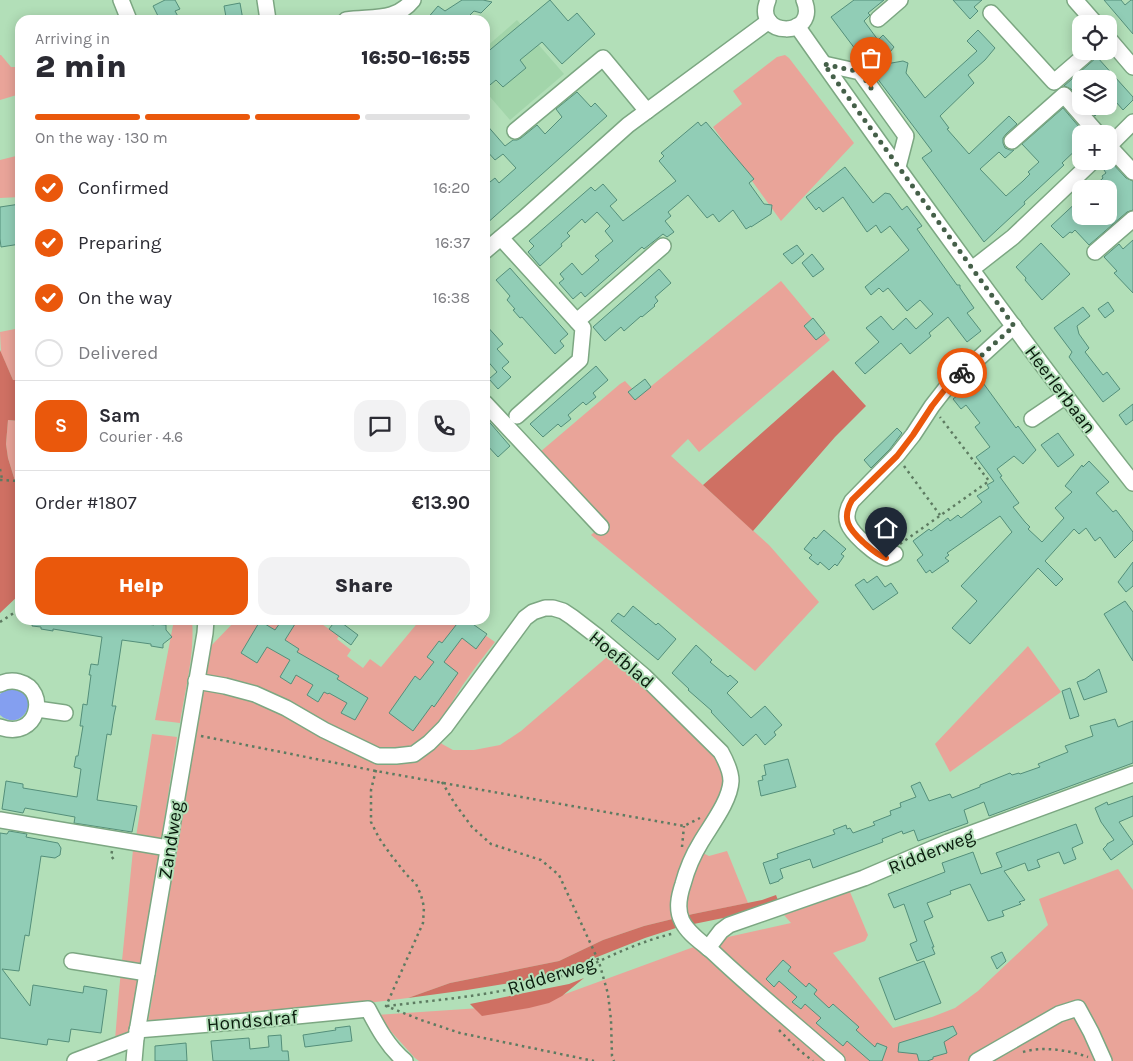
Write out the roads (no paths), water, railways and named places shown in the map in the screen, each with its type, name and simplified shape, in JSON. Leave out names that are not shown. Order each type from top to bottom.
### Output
[{"type":"street","points":[[122,0],[127,15]]},
{"type":"street","points":[[264,0],[267,15]]},
{"type":"street","points":[[391,15],[400,12],[413,0]]},
{"type":"street","points":[[768,0],[766,13],[769,21],[779,29],[785,30],[801,24],[805,15],[806,6],[804,0]]},
{"type":"street","points":[[878,19],[900,0]]},
{"type":"street","points":[[1075,0],[1088,15]]},
{"type":"street","points":[[990,13],[1054,82],[1080,60]]},
{"type":"street","points":[[490,248],[628,125],[769,21]]},
{"type":"street","name":"Heerlerbaan","points":[[797,26],[972,269],[1133,483]]},
{"type":"street","points":[[1117,48],[1133,67]]},
{"type":"street","points":[[515,131],[603,58],[647,111]]},
{"type":"street","points":[[824,64],[860,72],[906,136],[898,167]]},
{"type":"street","points":[[1012,142],[1064,95],[1090,125]]},
{"type":"street","points":[[1117,138],[1133,122]]},
{"type":"street","points":[[1117,155],[1133,172]]},
{"type":"street","points":[[972,269],[1013,237],[1084,170]]},
{"type":"street","points":[[1096,252],[1133,219]]},
{"type":"street","points":[[501,238],[583,328],[580,360],[512,421]]},
{"type":"street","points":[[577,321],[663,246]]},
{"type":"street","points":[[895,554],[886,558],[876,553],[852,532],[847,520],[852,500],[897,456],[946,388],[1014,326]]},
{"type":"street","points":[[1032,419],[1066,396]]},
{"type":"street","points":[[490,406],[512,421],[601,526]]},
{"type":"street","name":"Hoefblad","points":[[196,681],[255,694],[286,708],[377,763],[396,756],[414,754],[429,743],[445,727],[525,618],[539,609],[554,608],[563,611],[598,637],[644,676],[721,752],[727,763],[730,775],[729,791],[693,857],[681,890],[678,908],[682,921],[688,930],[722,961],[837,1061]]},
{"type":"street","name":"Zandweg","points":[[134,1061],[136,1034],[205,625]]},
{"type":"street","points":[[0,684],[4,681],[12,680],[28,686],[33,692],[37,709],[30,723],[23,728],[7,730],[0,727]]},
{"type":"street","points":[[37,709],[65,713]]},
{"type":"street","name":"Ridderweg","points":[[708,948],[721,931],[729,925],[864,878],[948,842],[1133,774]]},
{"type":"street","points":[[0,820],[168,848]]},
{"type":"street","points":[[72,961],[147,973]]},
{"type":"street","points":[[977,1061],[1059,1014],[1078,1008],[1091,1032],[1099,1060]]},
{"type":"street","name":"Hondsdraf","points":[[75,1061],[136,1034],[368,1009],[378,1028],[396,1053],[405,1061]]},
{"type":"water","points":[[14,688],[23,692],[27,698],[28,705],[22,717],[16,720],[8,720],[0,715],[0,694],[5,690]]}]
